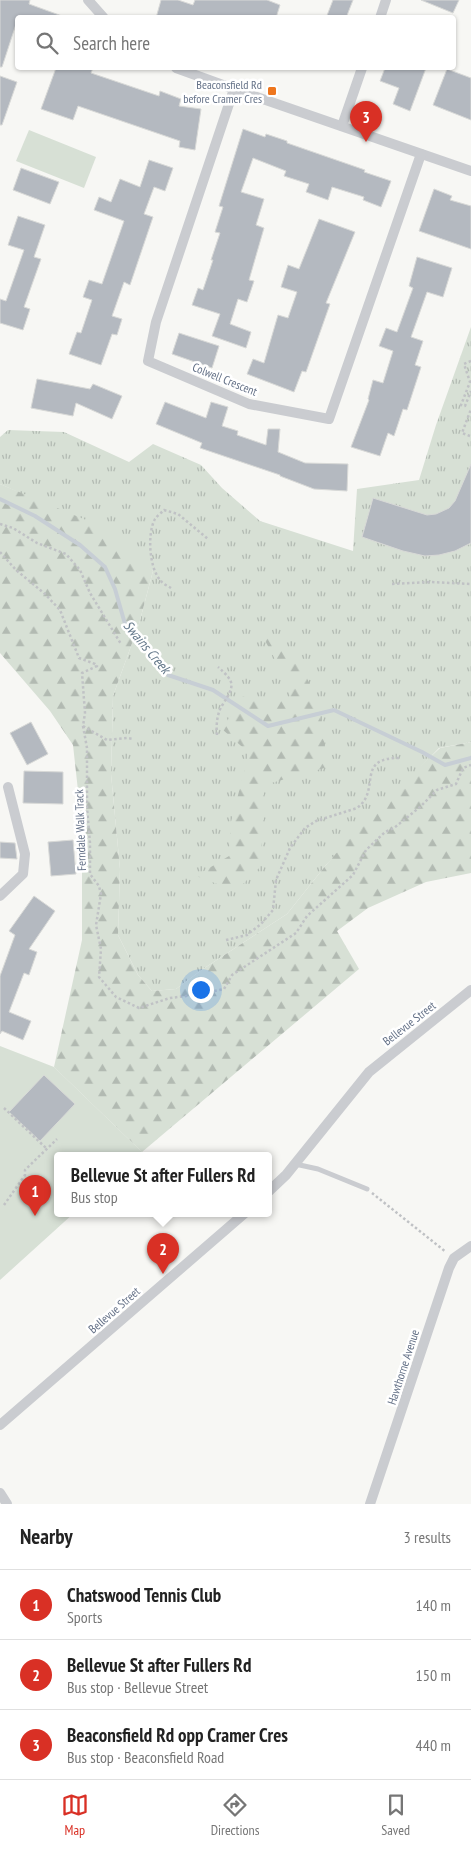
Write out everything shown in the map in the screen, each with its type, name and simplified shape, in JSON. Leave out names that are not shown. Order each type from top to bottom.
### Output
[{"type":"street","points":[[88,0],[101,15]]},
{"type":"street","points":[[381,15],[386,0]]},
{"type":"street","points":[[182,70],[471,171]]},
{"type":"street","points":[[342,126],[361,70]]},
{"type":"street","name":"Colwell Crescent","points":[[234,89],[156,322],[148,361],[249,404],[329,419],[421,154]]},
{"type":"street","points":[[0,896],[23,874],[25,854],[8,787]]},
{"type":"street","name":"Bellevue Street","points":[[272,1188],[370,1072],[471,990]]},
{"type":"street","name":"Bellevue Street","points":[[0,1425],[240,1217]]},
{"type":"street","points":[[454,1258],[471,1246]]},
{"type":"street","name":"Hawthorne Avenue","points":[[370,1504],[454,1258]]},
{"type":"street","points":[[0,1493],[7,1504]]},
{"type":"lane","points":[[294,1164],[318,1169],[367,1189]]},
{"type":"path","points":[[470,436],[462,433],[471,409],[461,405],[470,382],[464,364],[471,361]]},
{"type":"path","points":[[465,406],[471,391]]},
{"type":"path","points":[[171,588],[160,581],[153,566],[150,536],[155,519],[164,510],[178,514],[208,539]]},
{"type":"path","points":[[0,524],[13,528],[38,543],[66,554],[80,570],[90,593],[121,644]]},
{"type":"path","name":"Ferndale Walk Track","points":[[0,552],[16,570],[60,610],[79,658],[97,666],[82,673],[85,712],[82,726],[87,748],[90,874],[99,886],[101,894],[96,925],[101,950],[99,977],[116,997],[139,1008],[170,998],[224,989],[232,975],[296,933],[307,916],[353,875],[366,850],[385,832],[394,828],[437,790],[456,784],[463,768],[471,765]]},
{"type":"path","points":[[392,584],[430,582],[471,584]]},
{"type":"path","points":[[217,735],[216,726],[222,705],[230,695],[232,684],[227,675],[218,667]]},
{"type":"path","points":[[82,726],[107,740],[133,739]]},
{"type":"path","points":[[226,940],[247,935],[261,924],[273,910],[276,880],[290,848],[305,828],[316,821],[358,808],[367,797],[371,772],[378,762],[388,758],[401,758]]},
{"type":"path","points":[[4,1108],[47,1149]]},
{"type":"path","points":[[4,1205],[25,1175],[25,1170],[57,1139]]},
{"type":"path","points":[[367,1189],[454,1258]]},
{"type":"green space","points":[[29,130],[96,157],[84,188],[16,161]]},
{"type":"green space","points":[[471,327],[471,742],[439,748],[326,865],[287,914],[176,989],[152,991],[138,975],[118,935],[120,869],[111,774],[113,696],[139,624],[153,571],[27,496],[0,484],[0,437],[8,430],[64,432],[129,462],[153,444],[201,465],[222,488],[260,521],[353,551],[357,489],[419,480],[436,425]]},
{"type":"green space","points":[[0,484],[98,525],[153,571],[139,624],[113,696],[111,774],[120,869],[118,935],[138,975],[152,991],[176,989],[287,914],[326,865],[380,804],[440,748],[471,742],[471,873],[426,882],[368,908],[337,931],[359,969],[142,1152],[54,1067],[82,940],[82,827],[73,745],[50,711],[0,653]]},
{"type":"green space","points":[[262,635],[269,638],[301,666],[318,701],[328,767],[264,785],[264,825],[259,868],[236,891],[196,876],[229,856],[231,822],[249,753],[222,729],[243,696],[261,702],[290,697],[288,683]]},
{"type":"green space","points":[[0,1046],[54,1067],[142,1152],[54,1152],[54,1217],[70,1217],[0,1280]]},
{"type":"building","points":[[0,0],[30,0],[29,4],[59,15],[15,15],[15,27],[2,67],[0,67]]},
{"type":"building","points":[[161,0],[178,0],[193,5],[195,0],[267,0],[280,5],[277,15],[157,15]]},
{"type":"building","points":[[333,0],[353,0],[347,15],[327,15]]},
{"type":"building","points":[[421,0],[459,0],[453,13]]},
{"type":"building","points":[[55,70],[92,70],[91,73],[159,96],[160,91],[181,99],[179,106],[201,109],[195,150],[179,147],[180,141],[78,106],[73,120],[41,109]]},
{"type":"building","points":[[384,70],[425,70],[410,111],[393,104],[399,88],[380,81]]},
{"type":"building","points":[[447,70],[471,78],[471,120],[433,105]]},
{"type":"building","points":[[0,76],[17,82],[2,125],[0,125]]},
{"type":"building","points":[[243,129],[265,137],[266,134],[287,141],[287,143],[391,181],[381,207],[363,200],[364,197],[332,187],[328,200],[306,192],[309,184],[284,176],[286,171],[253,158],[241,192],[264,199],[256,225],[264,228],[249,280],[254,281],[247,302],[238,299],[230,324],[251,332],[246,348],[212,336],[220,314],[192,305],[198,288],[203,290],[213,260],[211,260],[220,233],[215,232],[223,207],[219,206]]},
{"type":"building","points":[[149,160],[173,168],[165,191],[154,187],[144,214],[153,217],[130,285],[124,282],[112,316],[122,319],[117,335],[112,334],[101,365],[69,354],[77,332],[81,333],[92,300],[83,297],[89,280],[102,284],[124,221],[94,210],[99,197],[111,202],[120,179],[140,187]]},
{"type":"building","points":[[21,168],[59,182],[50,204],[13,190]]},
{"type":"building","points":[[434,189],[452,196],[450,200],[471,206],[471,249],[419,231]]},
{"type":"building","points":[[18,216],[45,225],[34,257],[41,259],[24,307],[30,309],[23,330],[0,323],[0,299],[6,301],[24,250],[8,245]]},
{"type":"building","points":[[319,219],[355,232],[326,303],[330,304],[306,372],[302,371],[294,392],[247,374],[253,359],[264,363],[278,315],[288,318],[297,292],[281,287],[288,265],[299,269]]},
{"type":"building","points":[[417,257],[452,268],[443,297],[427,292],[411,337],[423,341],[415,365],[421,367],[407,410],[403,409],[394,436],[388,433],[380,456],[351,447],[369,400],[373,380],[383,383],[393,351],[379,346],[386,328],[397,332],[413,288],[409,286]]},
{"type":"building","points":[[179,333],[219,346],[212,368],[172,354]]},
{"type":"building","points":[[37,379],[90,389],[93,384],[122,396],[112,419],[76,403],[73,416],[31,408]]},
{"type":"building","points":[[165,402],[206,418],[211,402],[228,407],[222,426],[238,431],[237,435],[266,445],[268,429],[280,429],[278,452],[305,463],[348,464],[347,491],[314,489],[280,475],[200,448],[202,443],[156,424]]},
{"type":"building","points":[[471,464],[471,543],[455,551],[425,556],[403,551],[362,537],[373,498],[427,515],[436,514],[449,508],[455,501]]},
{"type":"building","points":[[31,722],[48,754],[27,765],[10,733]]},
{"type":"building","points":[[24,771],[63,772],[63,804],[23,803]]},
{"type":"building","points":[[73,840],[76,874],[51,876],[48,842]]},
{"type":"building","points":[[0,842],[15,843],[17,859],[0,858]]},
{"type":"building","points":[[34,896],[55,911],[29,949],[37,952],[29,975],[24,973],[9,1012],[31,1021],[23,1040],[2,1031],[0,1034],[0,976],[15,935],[9,931]]},
{"type":"building","points":[[44,1075],[75,1104],[40,1141],[9,1112]]},
{"type":"waterway","name":"Swains Creek","points":[[0,499],[35,516],[80,545],[105,567],[115,589],[125,624],[150,649],[168,675],[213,690],[268,726],[334,710],[445,765],[471,758]]},
{"type":"place","name":"Beaconsfield Rd before Cramer Cres","points":[[272,91]]},
{"type":"place","name":"Beaconsfield Rd opp Cramer Cres","points":[[366,142]]},
{"type":"place","name":"Chatswood Tennis Club","points":[[35,1216]]},
{"type":"place","name":"Bellevue St after Fullers Rd","points":[[163,1274]]}]
